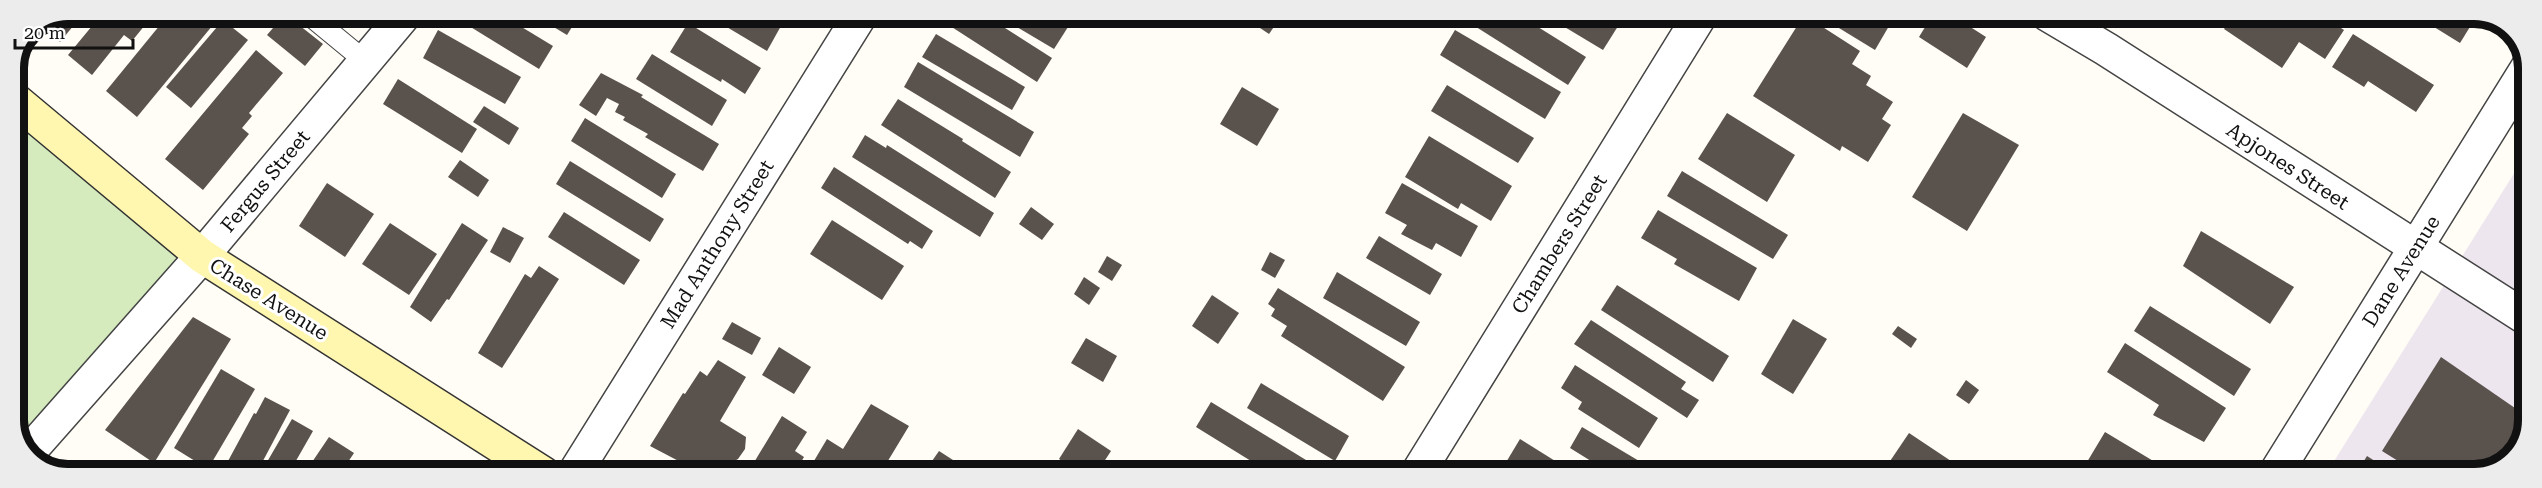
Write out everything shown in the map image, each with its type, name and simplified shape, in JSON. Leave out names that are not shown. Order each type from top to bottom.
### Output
[{"type":"street","name":"Fergus Street","points":[[33,447],[202,256],[397,24]]},
{"type":"street","name":"Mad Anthony Street","points":[[580,464],[855,24]]},
{"type":"street","name":"Chambers Street","points":[[1423,464],[1695,24]]},
{"type":"street","name":"Apjones Street","points":[[2063,24],[2518,313]]},
{"type":"street","name":"Dane Avenue","points":[[2281,464],[2518,84]]},
{"type":"street","name":"Chase Avenue","points":[[24,107],[202,256],[528,464]]},
{"type":"lane","points":[[320,24],[365,62]]},
{"type":"shaded area","points":[[2518,167],[2518,426],[2512,442],[2498,457],[2483,463],[2332,464]]},
{"type":"green space","points":[[31,113],[202,256],[33,447],[27,437],[24,423],[24,122]]},
{"type":"building","points":[[75,24],[60,42],[46,30],[59,25]]},
{"type":"building","points":[[94,24],[146,24],[132,41],[124,35],[92,75],[68,55]]},
{"type":"building","points":[[161,24],[214,24],[137,117],[106,91]]},
{"type":"building","points":[[220,24],[228,24],[248,40],[191,108],[166,87]]},
{"type":"building","points":[[276,24],[298,24],[323,44],[305,66],[267,35]]},
{"type":"building","points":[[466,24],[517,24],[553,46],[539,69]]},
{"type":"building","points":[[549,24],[574,24],[567,35]]},
{"type":"building","points":[[687,24],[690,24],[761,68],[745,94],[722,79],[721,82],[670,52]]},
{"type":"building","points":[[722,24],[778,24],[781,26],[767,51]]},
{"type":"building","points":[[947,24],[999,24],[1052,58],[1037,82]]},
{"type":"building","points":[[1012,24],[1063,24],[1068,27],[1054,49]]},
{"type":"building","points":[[1254,24],[1276,24],[1269,34]]},
{"type":"building","points":[[1533,24],[1586,57],[1568,85],[1473,25]]},
{"type":"building","points":[[1560,24],[1619,24],[1603,50]]},
{"type":"building","points":[[1798,24],[1818,24],[1860,51],[1852,64],[1871,76],[1866,85],[1893,102],[1882,119],[1891,125],[1868,162],[1842,146],[1840,151],[1753,96]]},
{"type":"building","points":[[1832,24],[1890,24],[1875,50]]},
{"type":"building","points":[[1927,24],[1966,24],[1986,37],[1967,68],[1919,37]]},
{"type":"building","points":[[2227,24],[2335,24],[2344,30],[2325,59],[2299,42],[2282,68],[2224,29]]},
{"type":"building","points":[[2429,24],[2472,24],[2460,43]]},
{"type":"building","points":[[438,30],[521,77],[505,104],[423,58]]},
{"type":"building","points":[[1455,30],[1561,92],[1545,119],[1440,55]]},
{"type":"building","points":[[936,34],[1025,87],[1012,110],[922,57]]},
{"type":"building","points":[[2353,34],[2434,85],[2416,112],[2368,81],[2364,87],[2332,67]]},
{"type":"building","points":[[256,50],[283,73],[249,113],[252,116],[242,128],[249,134],[203,190],[165,159]]},
{"type":"building","points":[[652,54],[727,100],[712,126],[636,79]]},
{"type":"building","points":[[918,62],[1034,132],[1020,157],[904,87]]},
{"type":"building","points":[[601,73],[643,95],[641,97],[719,144],[703,171],[645,137],[648,134],[623,120],[625,117],[615,112],[619,104],[607,98],[596,116],[579,105]]},
{"type":"building","points":[[398,79],[477,129],[462,153],[383,104]]},
{"type":"building","points":[[1447,85],[1534,138],[1518,163],[1431,111]]},
{"type":"building","points":[[1242,87],[1279,109],[1257,146],[1220,124]]},
{"type":"building","points":[[898,99],[1011,172],[995,198],[881,125]]},
{"type":"building","points":[[484,106],[519,128],[509,145],[473,122]]},
{"type":"building","points":[[1727,113],[1795,155],[1767,202],[1698,159]]},
{"type":"building","points":[[1963,113],[2019,145],[1967,231],[1912,197]]},
{"type":"building","points":[[585,118],[676,174],[662,198],[571,141]]},
{"type":"building","points":[[865,135],[886,148],[887,145],[994,213],[980,237],[852,157]]},
{"type":"building","points":[[1429,136],[1512,186],[1491,221],[1461,203],[1458,209],[1405,177]]},
{"type":"building","points":[[460,160],[489,180],[478,197],[448,177]]},
{"type":"building","points":[[570,161],[664,219],[650,242],[556,184]]},
{"type":"building","points":[[834,167],[933,231],[922,249],[910,241],[908,244],[821,188]]},
{"type":"building","points":[[1682,171],[1788,235],[1773,259],[1667,196]]},
{"type":"building","points":[[327,183],[374,214],[345,257],[299,226]]},
{"type":"building","points":[[1402,183],[1478,226],[1461,257],[1436,243],[1432,250],[1401,234],[1407,225],[1385,213]]},
{"type":"building","points":[[1031,207],[1054,224],[1042,240],[1019,224]]},
{"type":"building","points":[[1658,210],[1757,268],[1739,301],[1674,264],[1677,259],[1641,238]]},
{"type":"building","points":[[564,212],[640,260],[624,285],[548,237]]},
{"type":"building","points":[[832,220],[904,266],[882,300],[810,254]]},
{"type":"building","points":[[390,223],[437,254],[409,295],[362,264]]},
{"type":"building","points":[[462,223],[488,240],[449,300],[447,299],[431,322],[410,307]]},
{"type":"building","points":[[503,227],[524,238],[510,263],[490,252]]},
{"type":"building","points":[[2201,231],[2294,287],[2270,324],[2183,266]]},
{"type":"building","points":[[1379,236],[1442,274],[1430,295],[1366,258]]},
{"type":"building","points":[[1270,252],[1285,260],[1275,278],[1261,270]]},
{"type":"building","points":[[1107,256],[1122,265],[1112,281],[1098,272]]},
{"type":"building","points":[[539,266],[559,279],[502,368],[478,353],[525,274],[531,278]]},
{"type":"building","points":[[1337,272],[1420,322],[1406,346],[1323,298]]},
{"type":"building","points":[[1084,277],[1100,288],[1089,305],[1074,294]]},
{"type":"building","points":[[1617,285],[1729,356],[1713,382],[1601,310]]},
{"type":"building","points":[[1278,288],[1405,367],[1383,401],[1281,336],[1287,326],[1271,316],[1275,309],[1268,304]]},
{"type":"building","points":[[1212,295],[1239,313],[1218,344],[1192,326]]},
{"type":"building","points":[[2150,306],[2251,369],[2234,396],[2134,331]]},
{"type":"building","points":[[193,317],[231,339],[154,463],[105,430]]},
{"type":"building","points":[[1793,319],[1827,339],[1793,394],[1761,374]]},
{"type":"building","points":[[1591,320],[1686,382],[1681,389],[1699,400],[1687,418],[1574,344]]},
{"type":"building","points":[[732,322],[761,338],[752,355],[722,339]]},
{"type":"building","points":[[1898,326],[1917,339],[1911,348],[1892,334]]},
{"type":"building","points":[[1086,338],[1117,356],[1103,382],[1071,363]]},
{"type":"building","points":[[2125,343],[2226,408],[2204,442],[2153,415],[2159,405],[2107,372]]},
{"type":"building","points":[[779,347],[811,367],[794,394],[762,375]]},
{"type":"building","points":[[2441,357],[2518,410],[2518,426],[2512,442],[2503,453],[2491,461],[2474,464],[2403,464],[2382,451]]},
{"type":"building","points":[[718,360],[746,377],[720,421],[746,437],[745,449],[738,459],[730,464],[684,464],[650,446],[683,393],[685,394],[700,371],[707,376]]},
{"type":"building","points":[[1575,365],[1658,418],[1639,448],[1578,409],[1582,402],[1561,388]]},
{"type":"building","points":[[221,369],[255,389],[211,464],[200,464],[174,448]]},
{"type":"building","points":[[1966,380],[1979,390],[1969,404],[1956,395]]},
{"type":"building","points":[[1261,383],[1349,436],[1335,461],[1247,408]]},
{"type":"building","points":[[265,397],[290,410],[261,464],[226,464],[254,413],[256,414]]},
{"type":"building","points":[[1211,402],[1313,464],[1256,464],[1196,427]]},
{"type":"building","points":[[871,404],[909,426],[886,464],[812,464],[827,439],[843,449]]},
{"type":"building","points":[[782,416],[807,432],[795,451],[804,457],[800,464],[753,464]]},
{"type":"building","points":[[292,419],[313,431],[294,464],[266,464]]},
{"type":"building","points":[[1582,427],[1644,464],[1596,464],[1570,448]]},
{"type":"building","points":[[1078,429],[1111,451],[1103,464],[1067,464],[1059,459]]},
{"type":"building","points":[[2105,432],[2158,464],[2090,464],[2087,462]]},
{"type":"building","points":[[1909,433],[1951,461],[1949,464],[1888,464]]},
{"type":"building","points":[[329,437],[354,453],[347,464],[311,464]]},
{"type":"building","points":[[1520,439],[1560,464],[1505,464]]},
{"type":"building","points":[[939,451],[953,460],[951,464],[930,464]]},
{"type":"building","points":[[2367,456],[2379,464],[2362,464]]}]
